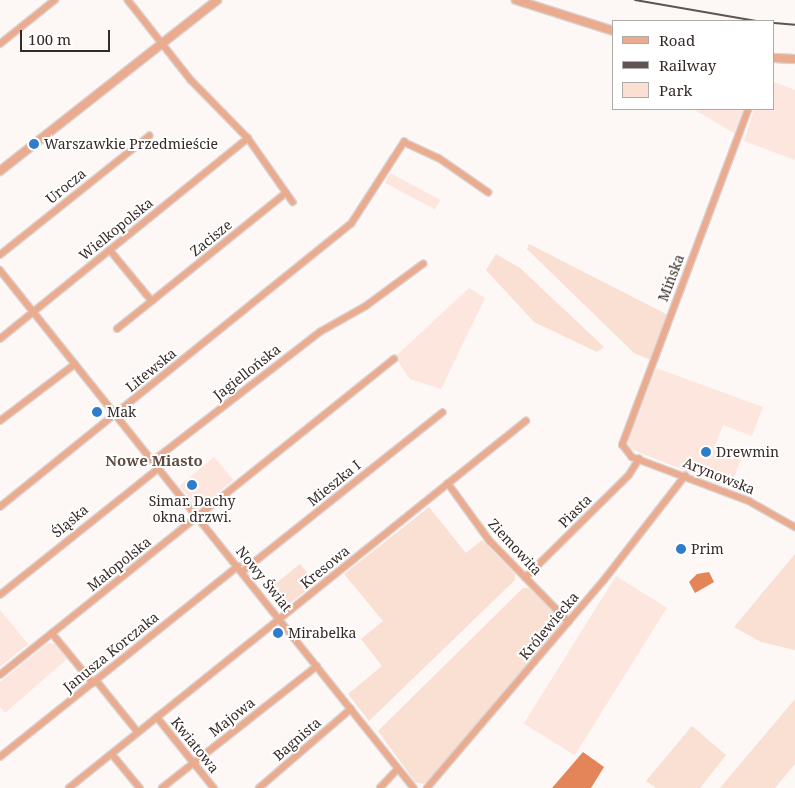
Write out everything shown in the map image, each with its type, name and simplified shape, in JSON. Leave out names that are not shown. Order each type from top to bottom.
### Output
[{"type":"street","points":[[0,44],[55,0]]},
{"type":"street","points":[[128,0],[161,42],[248,138],[293,202]]},
{"type":"street","points":[[0,171],[161,42],[217,0]]},
{"type":"street","points":[[516,0],[571,20],[612,30]]},
{"type":"street","points":[[775,58],[795,59]]},
{"type":"street","name":"Mińska","points":[[630,455],[623,443],[749,110]]},
{"type":"street","name":"Urocza","points":[[0,255],[149,136]]},
{"type":"street","name":"Wielkopolska","points":[[0,339],[248,138]]},
{"type":"street","name":"Litewska","points":[[0,507],[318,252],[362,211],[404,142],[439,158],[488,192]]},
{"type":"street","name":"Zacisze","points":[[117,329],[286,193]]},
{"type":"street","points":[[110,250],[152,301]]},
{"type":"street","name":"Jagiellońska","points":[[153,461],[320,332],[359,307],[366,306],[423,264]]},
{"type":"street","name":"Nowy Świat","points":[[0,270],[414,788]]},
{"type":"street","name":"Małopolska","points":[[0,675],[394,359]]},
{"type":"street","points":[[0,421],[75,364]]},
{"type":"street","name":"Mieszka I","points":[[242,572],[442,413]]},
{"type":"street","name":"Kresowa","points":[[69,788],[526,421]]},
{"type":"street","name":"Arynowska","points":[[630,455],[755,504],[795,527]]},
{"type":"street","name":"Piasta","points":[[525,578],[629,474],[639,459]]},
{"type":"street","name":"Śląska","points":[[0,595],[158,468]]},
{"type":"street","name":"Królewiecka","points":[[427,788],[569,622],[685,476]]},
{"type":"street","name":"Ziemowita","points":[[448,483],[483,532],[569,622]]},
{"type":"street","name":"Janusza Korczaka","points":[[0,757],[238,566]]},
{"type":"street","points":[[52,633],[138,732]]},
{"type":"street","name":"Majowa","points":[[162,788],[317,666]]},
{"type":"street","name":"Bagnista","points":[[259,788],[351,709]]},
{"type":"street","name":"Kwiatowa","points":[[157,717],[214,788]]},
{"type":"street","points":[[112,754],[140,788]]},
{"type":"street","points":[[380,788],[398,769]]},
{"type":"shaded area","points":[[775,82],[795,90],[795,160],[744,141],[754,110],[775,110]]},
{"type":"shaded area","points":[[695,110],[744,110],[734,133]]},
{"type":"shaded area","points":[[390,173],[440,200],[435,209],[385,183]]},
{"type":"shaded area","points":[[469,288],[485,298],[441,389],[410,379],[395,357]]},
{"type":"shaded area","points":[[656,368],[763,407],[752,436],[723,425],[714,449],[741,459],[730,488],[630,449],[628,441]]},
{"type":"shaded area","points":[[214,457],[233,480],[199,509],[180,486]]},
{"type":"shaded area","points":[[709,572],[714,582],[695,593],[689,582],[697,574]]},
{"type":"shaded area","points":[[616,576],[667,608],[575,755],[524,724]]},
{"type":"shaded area","points":[[0,610],[28,644],[0,667]]},
{"type":"shaded area","points":[[48,643],[55,644],[67,659],[5,713],[0,707],[0,682]]},
{"type":"shaded area","points":[[583,752],[604,767],[591,788],[552,788]]},
{"type":"green space","points":[[529,244],[668,315],[651,360],[634,353],[527,249]]},
{"type":"green space","points":[[496,254],[520,268],[604,347],[597,352],[534,322],[486,270]]},
{"type":"green space","points":[[429,507],[466,553],[482,540],[515,574],[515,580],[369,721],[348,694],[382,666],[361,639],[383,621],[344,574]]},
{"type":"green space","points":[[795,554],[795,650],[761,642],[734,627]]},
{"type":"green space","points":[[300,564],[316,583],[284,608],[278,607],[265,592]]},
{"type":"green space","points":[[523,588],[529,588],[561,618],[562,626],[432,778],[423,784],[415,782],[378,731]]},
{"type":"green space","points":[[795,699],[795,764],[775,788],[720,788]]},
{"type":"green space","points":[[692,726],[726,755],[700,788],[656,788],[646,781]]},
{"type":"railway","points":[[635,0],[750,20]]},
{"type":"railway","points":[[775,23],[795,25]]},
{"type":"place","name":"Warszawkie Przedmieście","points":[[34,144]]},
{"type":"place","name":"Mak","points":[[97,412]]},
{"type":"place","name":"Drewmin","points":[[706,452]]},
{"type":"place","name":"Simar. Dachy okna drzwi.","points":[[192,485]]},
{"type":"place","name":"Prim","points":[[681,549]]},
{"type":"place","name":"Mirabelka","points":[[278,633]]},
{"type":"district","name":"Nowe Miasto","points":[[154,461]]}]
